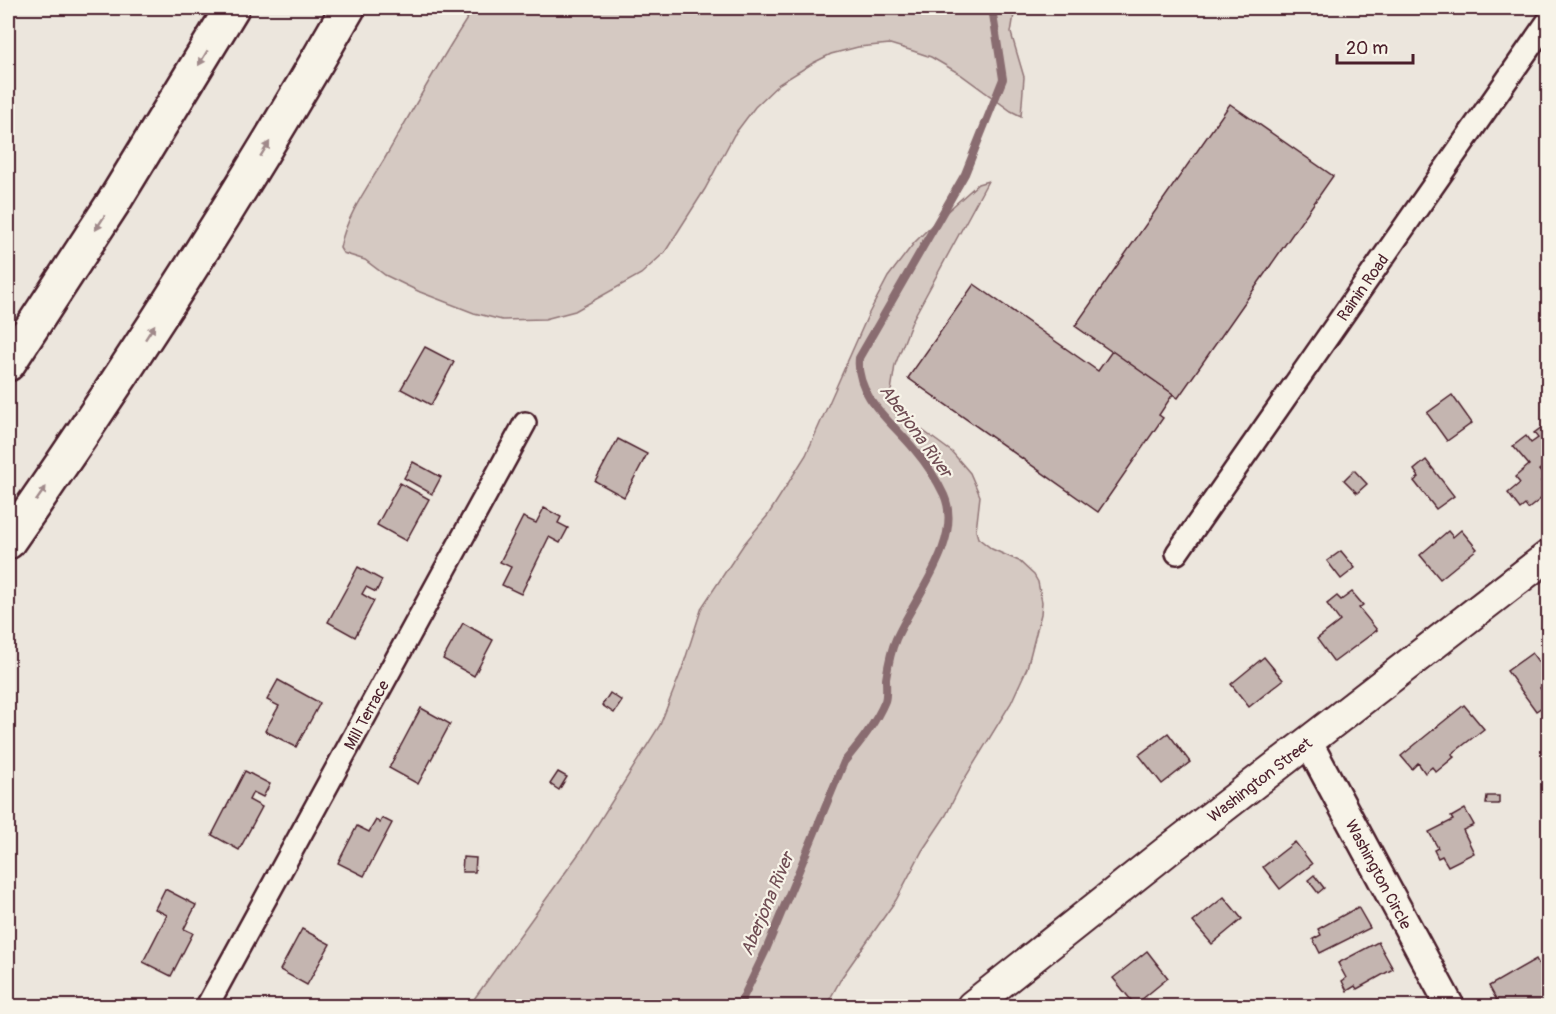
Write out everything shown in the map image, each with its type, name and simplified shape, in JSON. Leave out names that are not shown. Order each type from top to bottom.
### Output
[{"type":"highway","points":[[8,364],[113,203],[232,8]]},
{"type":"highway","points":[[8,542],[185,277],[348,8]]},
{"type":"highway","points":[[318,59],[361,8]]},
{"type":"main road","name":"Washington Street","points":[[972,1006],[1167,850],[1548,556]]},
{"type":"street","name":"Rainin Road","points":[[1177,553],[1548,21]]},
{"type":"street","name":"Mill Terrace","points":[[207,1006],[525,423]]},
{"type":"street","name":"Washington Circle","points":[[1308,742],[1450,1006]]},
{"type":"shaded area","points":[[474,8],[1015,8],[1011,33],[1024,77],[1021,116],[960,74],[931,57],[913,51],[890,44],[858,47],[831,54],[779,84],[755,107],[734,135],[705,189],[665,252],[641,274],[575,311],[545,319],[502,320],[474,313],[420,292],[385,275],[365,260],[343,253],[340,248],[347,224],[359,201],[439,63]]},
{"type":"shaded area","points":[[988,181],[913,319],[895,365],[891,391],[892,401],[907,419],[952,452],[970,473],[980,496],[976,531],[978,538],[992,549],[1019,561],[1034,575],[1038,582],[1042,602],[1041,614],[1027,668],[1011,703],[962,783],[946,815],[922,851],[896,900],[842,977],[826,1006],[469,1006],[580,852],[660,725],[682,669],[702,607],[744,544],[768,515],[806,455],[869,313],[888,277],[914,243],[933,224],[978,184]]},
{"type":"building","points":[[1230,104],[1333,176],[1178,398],[1075,326]]},
{"type":"building","points":[[974,284],[1098,371],[1112,351],[1173,394],[1159,415],[1163,418],[1098,512],[908,378]]},
{"type":"building","points":[[425,347],[454,362],[431,405],[401,389]]},
{"type":"building","points":[[1452,395],[1472,423],[1447,441],[1427,413]]},
{"type":"building","points":[[1542,427],[1548,435],[1548,444],[1541,450],[1548,463],[1539,470],[1545,477],[1541,481],[1548,493],[1528,509],[1525,505],[1520,509],[1508,493],[1520,483],[1515,477],[1529,465],[1513,446],[1526,436],[1531,443],[1538,438],[1534,433]]},
{"type":"building","points":[[618,439],[647,454],[624,497],[595,481]]},
{"type":"building","points":[[1426,460],[1454,496],[1436,509],[1414,481],[1419,477],[1414,470]]},
{"type":"building","points":[[413,462],[441,477],[432,494],[404,478]]},
{"type":"building","points":[[1354,470],[1367,484],[1357,493],[1344,480]]},
{"type":"building","points":[[400,483],[429,499],[406,541],[377,525]]},
{"type":"building","points":[[544,508],[561,517],[558,523],[568,528],[560,543],[549,537],[521,594],[502,585],[511,567],[500,562],[523,517],[536,523]]},
{"type":"building","points":[[1461,530],[1477,549],[1440,579],[1420,555],[1448,531],[1453,537]]},
{"type":"building","points":[[1341,551],[1355,568],[1341,579],[1327,561]]},
{"type":"building","points":[[358,567],[382,580],[376,592],[366,587],[362,594],[374,601],[355,637],[328,622]]},
{"type":"building","points":[[1352,592],[1363,605],[1359,608],[1377,630],[1334,662],[1317,639],[1340,621],[1327,604],[1337,596],[1341,600]]},
{"type":"building","points":[[463,623],[493,640],[474,676],[443,659]]},
{"type":"building","points":[[1532,653],[1548,675],[1548,682],[1540,688],[1548,699],[1548,703],[1536,711],[1507,671]]},
{"type":"building","points":[[1264,657],[1283,680],[1249,707],[1231,684]]},
{"type":"building","points":[[278,680],[320,703],[296,747],[265,731],[279,706],[267,700]]},
{"type":"building","points":[[610,693],[622,701],[614,713],[602,705]]},
{"type":"building","points":[[1464,705],[1484,729],[1452,754],[1454,757],[1436,772],[1432,767],[1425,773],[1418,763],[1412,769],[1401,756]]},
{"type":"building","points":[[421,708],[450,724],[418,784],[389,768]]},
{"type":"building","points":[[1168,733],[1190,762],[1162,784],[1139,755]]},
{"type":"building","points":[[245,771],[270,784],[263,797],[253,792],[249,800],[262,807],[239,850],[212,835]]},
{"type":"building","points":[[558,772],[567,777],[559,790],[550,784]]},
{"type":"building","points":[[1487,796],[1499,796],[1499,804],[1486,804]]},
{"type":"building","points":[[1465,809],[1474,825],[1463,830],[1474,853],[1448,866],[1442,856],[1438,858],[1434,850],[1438,848],[1429,832],[1453,820],[1451,817]]},
{"type":"building","points":[[382,818],[392,823],[364,876],[338,863],[357,826],[369,832],[376,820],[380,823]]},
{"type":"building","points":[[1295,842],[1312,864],[1280,889],[1263,867]]},
{"type":"building","points":[[463,857],[476,858],[475,872],[462,872]]},
{"type":"building","points":[[1314,875],[1324,888],[1318,893],[1308,880]]},
{"type":"building","points":[[165,889],[196,905],[184,929],[193,933],[171,976],[143,962],[167,915],[155,909]]},
{"type":"building","points":[[1224,897],[1242,919],[1212,944],[1193,922]]},
{"type":"building","points":[[1358,907],[1370,928],[1320,953],[1313,939],[1321,935],[1318,929]]},
{"type":"building","points":[[302,929],[330,944],[307,985],[280,970]]},
{"type":"building","points":[[1378,942],[1393,969],[1357,989],[1355,986],[1347,991],[1342,981],[1346,978],[1338,963]]},
{"type":"building","points":[[1147,951],[1168,978],[1135,1005],[1113,978]]},
{"type":"building","points":[[1536,959],[1548,981],[1545,982],[1548,989],[1548,1006],[1500,1006],[1489,986]]},
{"type":"waterway","name":"Aberjona River","points":[[739,1006],[766,950],[844,762],[872,725],[885,701],[886,679],[894,643],[934,569],[947,531],[948,512],[941,489],[918,454],[869,397],[859,372],[859,358],[965,174],[1003,79],[992,8]]}]
